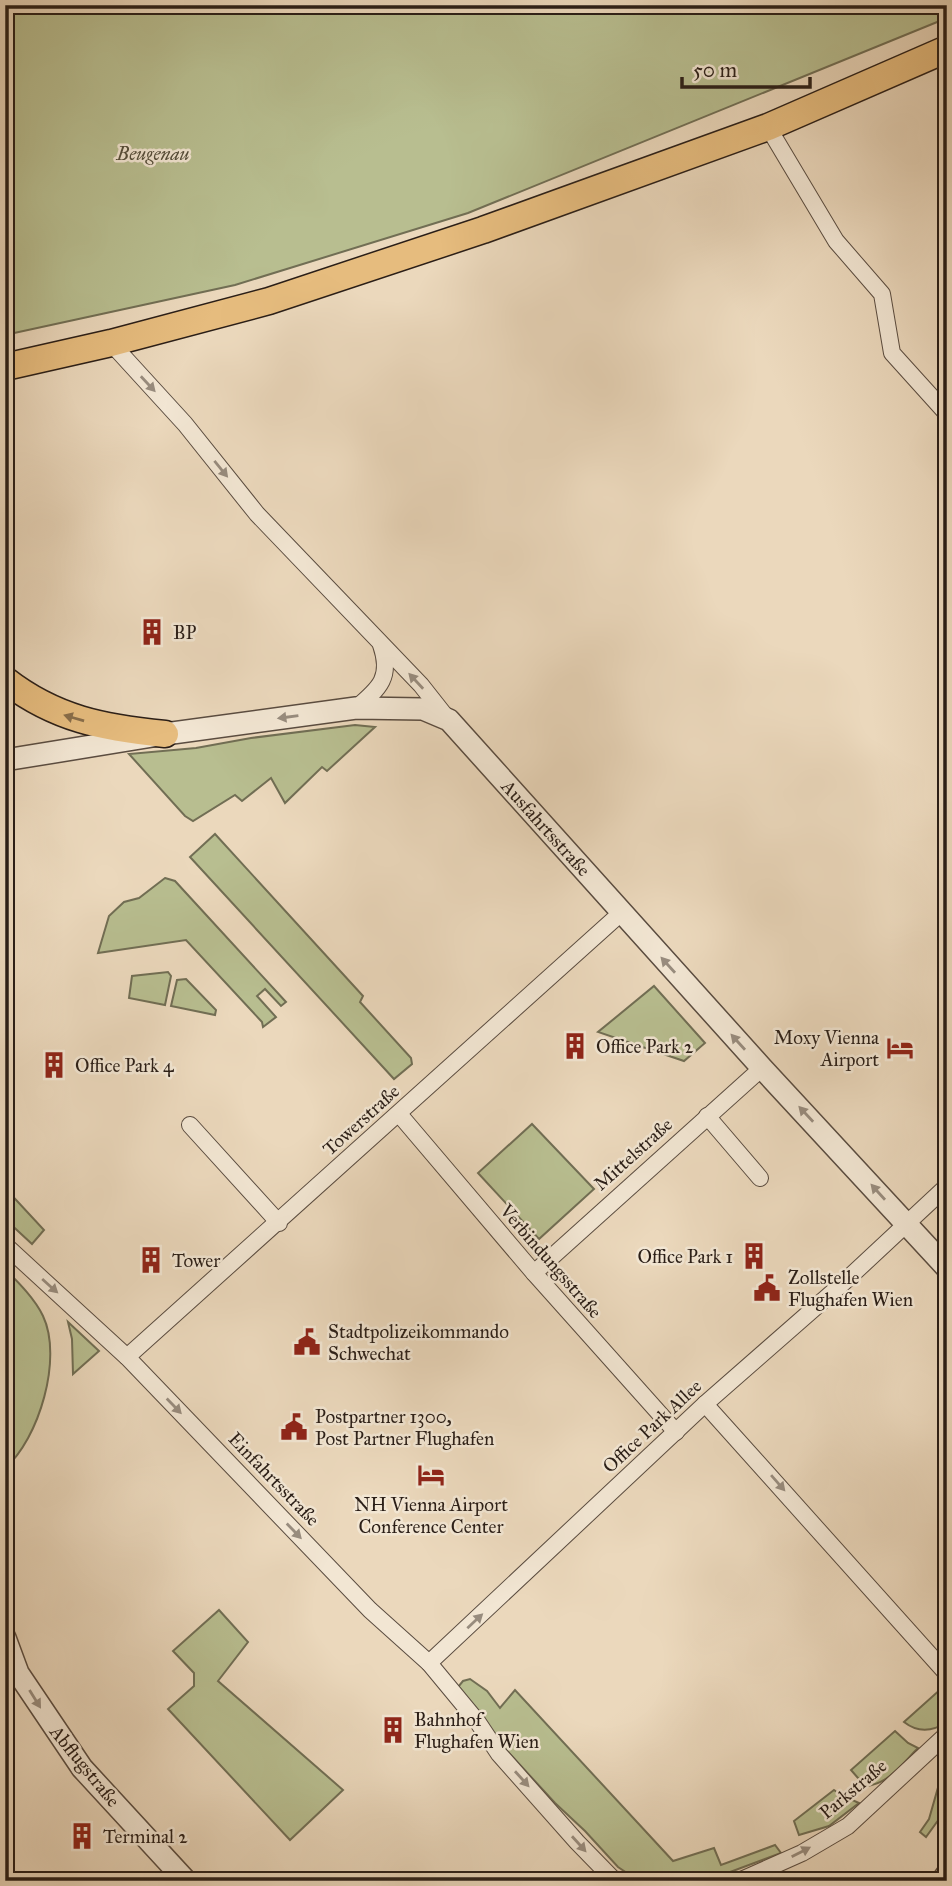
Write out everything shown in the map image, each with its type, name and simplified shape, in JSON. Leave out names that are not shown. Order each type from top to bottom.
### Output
[{"type":"main road","points":[[5,368],[111,344],[269,301],[373,268],[768,127],[947,49]]},
{"type":"main road","points":[[5,680],[28,698],[68,717],[165,734]]},
{"type":"street","points":[[768,127],[836,241],[882,294],[892,353],[947,414]]},
{"type":"street","points":[[111,344],[185,424],[257,514],[421,685],[449,720]]},
{"type":"street","points":[[356,708],[375,692],[385,678],[386,659],[381,645]]},
{"type":"street","name":"Ausfahrtsstraße","points":[[5,760],[165,734],[356,708],[423,709],[449,720],[621,913],[947,1268]]},
{"type":"street","name":"Towerstraße","points":[[127,1357],[621,913]]},
{"type":"street","name":"Mittelstraße","points":[[534,1273],[762,1068]]},
{"type":"street","name":"Verbindungsstraße","points":[[399,1114],[534,1273],[676,1432]]},
{"type":"street","points":[[707,1116],[760,1178]]},
{"type":"street","points":[[190,1125],[279,1223]]},
{"type":"street","name":"Office Park Allee","points":[[429,1663],[705,1404],[947,1186]]},
{"type":"street","name":"Einfahrtsstraße","points":[[5,1245],[127,1357],[365,1605],[429,1663],[477,1721],[499,1754],[615,1881]]},
{"type":"street","points":[[705,1404],[947,1674]]},
{"type":"street","name":"Abflugstraße","points":[[5,1638],[18,1673],[82,1768],[186,1881]]},
{"type":"street","name":"Parkstraße","points":[[739,1881],[802,1853],[848,1826],[947,1734]]},
{"type":"street","points":[[942,1881],[947,1874]]},
{"type":"green space","name":"Beugenau","points":[[5,5],[947,5],[947,18],[468,213],[235,285],[5,335]]},
{"type":"green space","points":[[355,725],[375,727],[327,771],[322,767],[285,803],[271,778],[242,801],[235,795],[193,821],[185,816],[129,754],[196,748]]},
{"type":"green space","points":[[215,834],[363,996],[360,1002],[411,1058],[412,1064],[394,1079],[190,857]]},
{"type":"green space","points":[[165,878],[175,881],[286,1002],[281,1006],[265,989],[257,996],[276,1017],[263,1027],[262,1022],[186,940],[98,953],[109,916],[124,902],[139,898]]},
{"type":"green space","points":[[168,972],[171,976],[165,1005],[129,998],[132,976]]},
{"type":"green space","points":[[186,979],[216,1010],[215,1015],[171,1006],[177,980]]},
{"type":"green space","points":[[654,986],[705,1043],[684,1061],[598,1032]]},
{"type":"green space","points":[[532,1124],[594,1189],[539,1239],[478,1173]]},
{"type":"green space","points":[[5,1188],[44,1230],[32,1244],[5,1219]]},
{"type":"green space","points":[[5,1269],[40,1310],[49,1333],[50,1353],[49,1375],[37,1418],[28,1438],[5,1468]]},
{"type":"green space","points":[[68,1322],[99,1351],[73,1374],[72,1339]]},
{"type":"green space","points":[[219,1610],[248,1642],[218,1681],[343,1790],[290,1840],[168,1709],[194,1686],[194,1673],[173,1651]]},
{"type":"green space","points":[[470,1679],[487,1691],[500,1708],[515,1690],[673,1861],[714,1848],[721,1865],[775,1845],[781,1853],[706,1881],[639,1881],[618,1867],[500,1743],[458,1687],[463,1681]]},
{"type":"green space","points":[[943,1687],[947,1688],[947,1722],[925,1730],[904,1722]]},
{"type":"green space","points":[[895,1731],[918,1748],[888,1777],[881,1782],[865,1786],[851,1770]]},
{"type":"green space","points":[[947,1756],[947,1808],[926,1837],[920,1832],[929,1819]]},
{"type":"green space","points":[[834,1790],[859,1803],[829,1826],[799,1835],[794,1821]]},
{"type":"place","name":"BP","points":[[152,632]]},
{"type":"place","name":"Office Park 2","points":[[575,1046]]},
{"type":"place","name":"Moxy Vienna Airport","points":[[900,1048]]},
{"type":"place","name":"Office Park 4","points":[[54,1065]]},
{"type":"place","name":"Office Park 1","points":[[754,1256]]},
{"type":"place","name":"Tower","points":[[151,1260]]},
{"type":"place","name":"Zollstelle Flughafen Wien","points":[[767,1288]]},
{"type":"place","name":"Stadtpolizeikommando Schwechat","points":[[307,1342]]},
{"type":"place","name":"Postpartner 1300, Post Partner Flughafen","points":[[294,1427]]},
{"type":"place","name":"NH Vienna Airport Conference Center","points":[[431,1475]]},
{"type":"place","name":"Bahnhof Flughafen Wien","points":[[393,1730]]},
{"type":"place","name":"Terminal 2","points":[[82,1836]]}]
